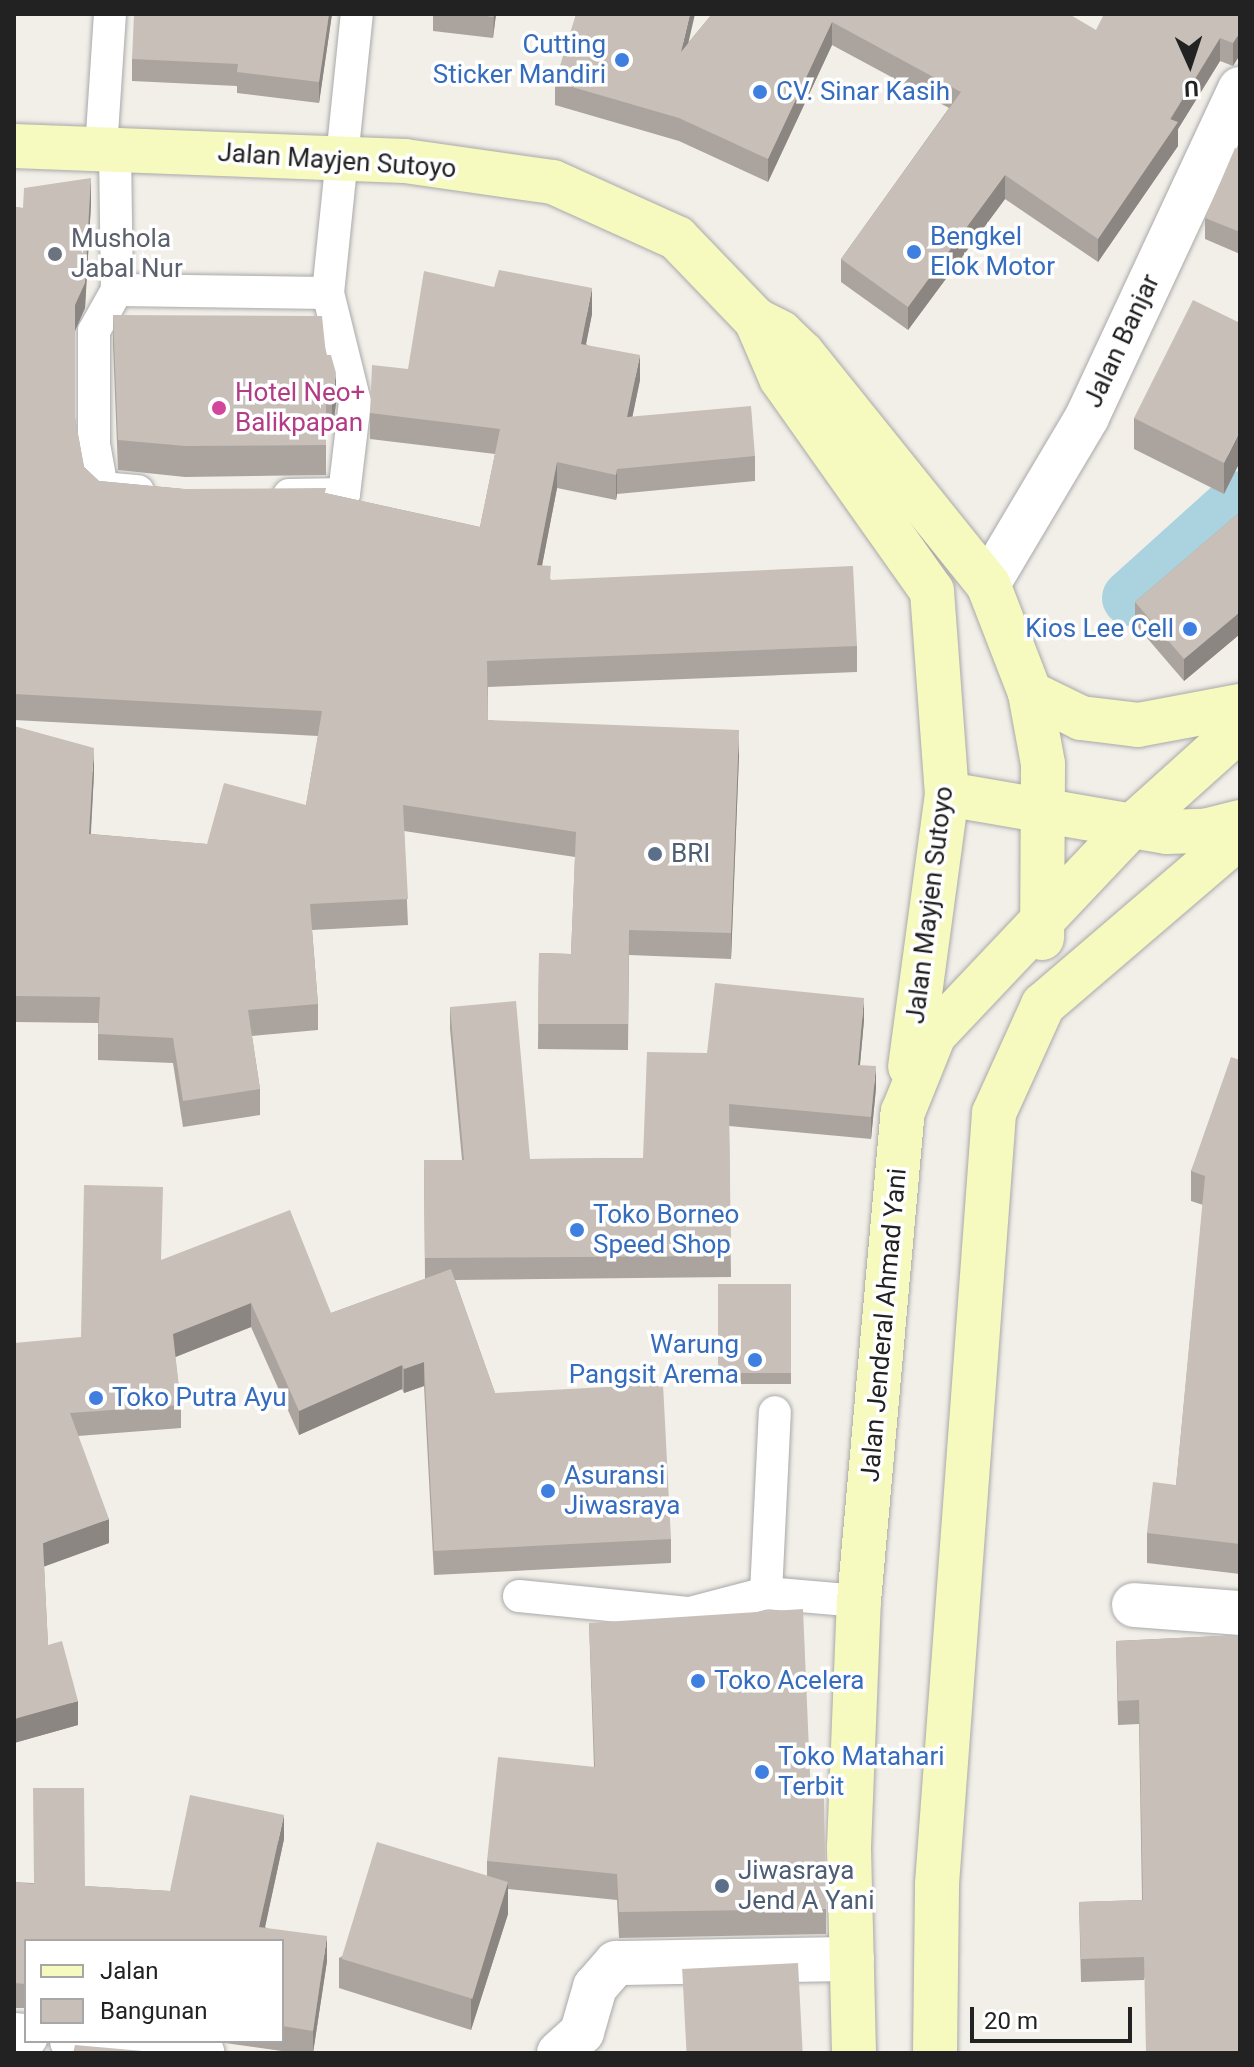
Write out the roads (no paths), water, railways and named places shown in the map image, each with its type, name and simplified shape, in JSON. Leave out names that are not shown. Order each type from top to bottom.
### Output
[{"type":"main road","name":"Jalan Mayjen Sutoyo","points":[[14,146],[405,161],[553,182],[677,238],[756,320],[781,333],[802,353],[988,584],[1030,693],[1043,764],[1043,1005]]},
{"type":"main road","name":"Jalan Mayjen Sutoyo","points":[[756,320],[781,378],[932,591],[947,794],[903,1112]]},
{"type":"main road","points":[[1030,693],[1081,718],[1138,725],[1240,706]]},
{"type":"main road","name":"Jalan Jenderal Ahmad Yani","points":[[854,2053],[849,1847],[859,1601],[903,1112],[934,1035],[1131,827],[1240,729]]},
{"type":"main road","points":[[947,794],[1131,827],[1204,831],[1240,822]]},
{"type":"main road","points":[[935,2053],[937,1884],[994,1113],[1043,1005],[1240,836]]},
{"type":"street","name":"Jalan Banjar","points":[[988,584],[1087,417],[1240,89]]},
{"type":"street","points":[[1134,1605],[1240,1613]]},
{"type":"street","points":[[559,2053],[582,2032],[595,1987],[616,1963],[852,1959]]},
{"type":"street","points":[[94,2043],[202,2053]]},
{"type":"lane","points":[[110,14],[108,149],[117,290],[94,331],[94,444],[102,488],[170,495]]},
{"type":"lane","points":[[257,495],[344,494],[355,402],[328,293],[339,158],[357,14]]},
{"type":"lane","points":[[117,290],[328,293]]},
{"type":"lane","points":[[766,1593],[775,1412]]},
{"type":"lane","points":[[519,1596],[690,1613],[766,1593],[859,1601]]},
{"type":"waterway","points":[[1130,598],[1240,499]]},
{"type":"place","name":"Cutting Sticker Mandiri","points":[[622,60]]},
{"type":"place","name":"CV. Sinar Kasih","points":[[760,92]]},
{"type":"place","name":"Bengkel Elok Motor","points":[[914,252]]},
{"type":"place","name":"Mushola Jabal Nur","points":[[55,254]]},
{"type":"place","name":"Hotel Neo+ Balikpapan","points":[[219,408]]},
{"type":"place","name":"Kios Lee Cell","points":[[1190,629]]},
{"type":"place","name":"BRI","points":[[655,854]]},
{"type":"place","name":"Toko Borneo Speed Shop","points":[[577,1230]]},
{"type":"place","name":"Warung Pangsit Arema","points":[[755,1360]]},
{"type":"place","name":"Toko Putra Ayu","points":[[96,1398]]},
{"type":"place","name":"Asuransi Jiwasraya","points":[[548,1491]]},
{"type":"place","name":"Toko Acelera","points":[[698,1681]]},
{"type":"place","name":"Toko Matahari Terbit","points":[[762,1772]]},
{"type":"place","name":"Jiwasraya Jend A Yani","points":[[722,1886]]}]
